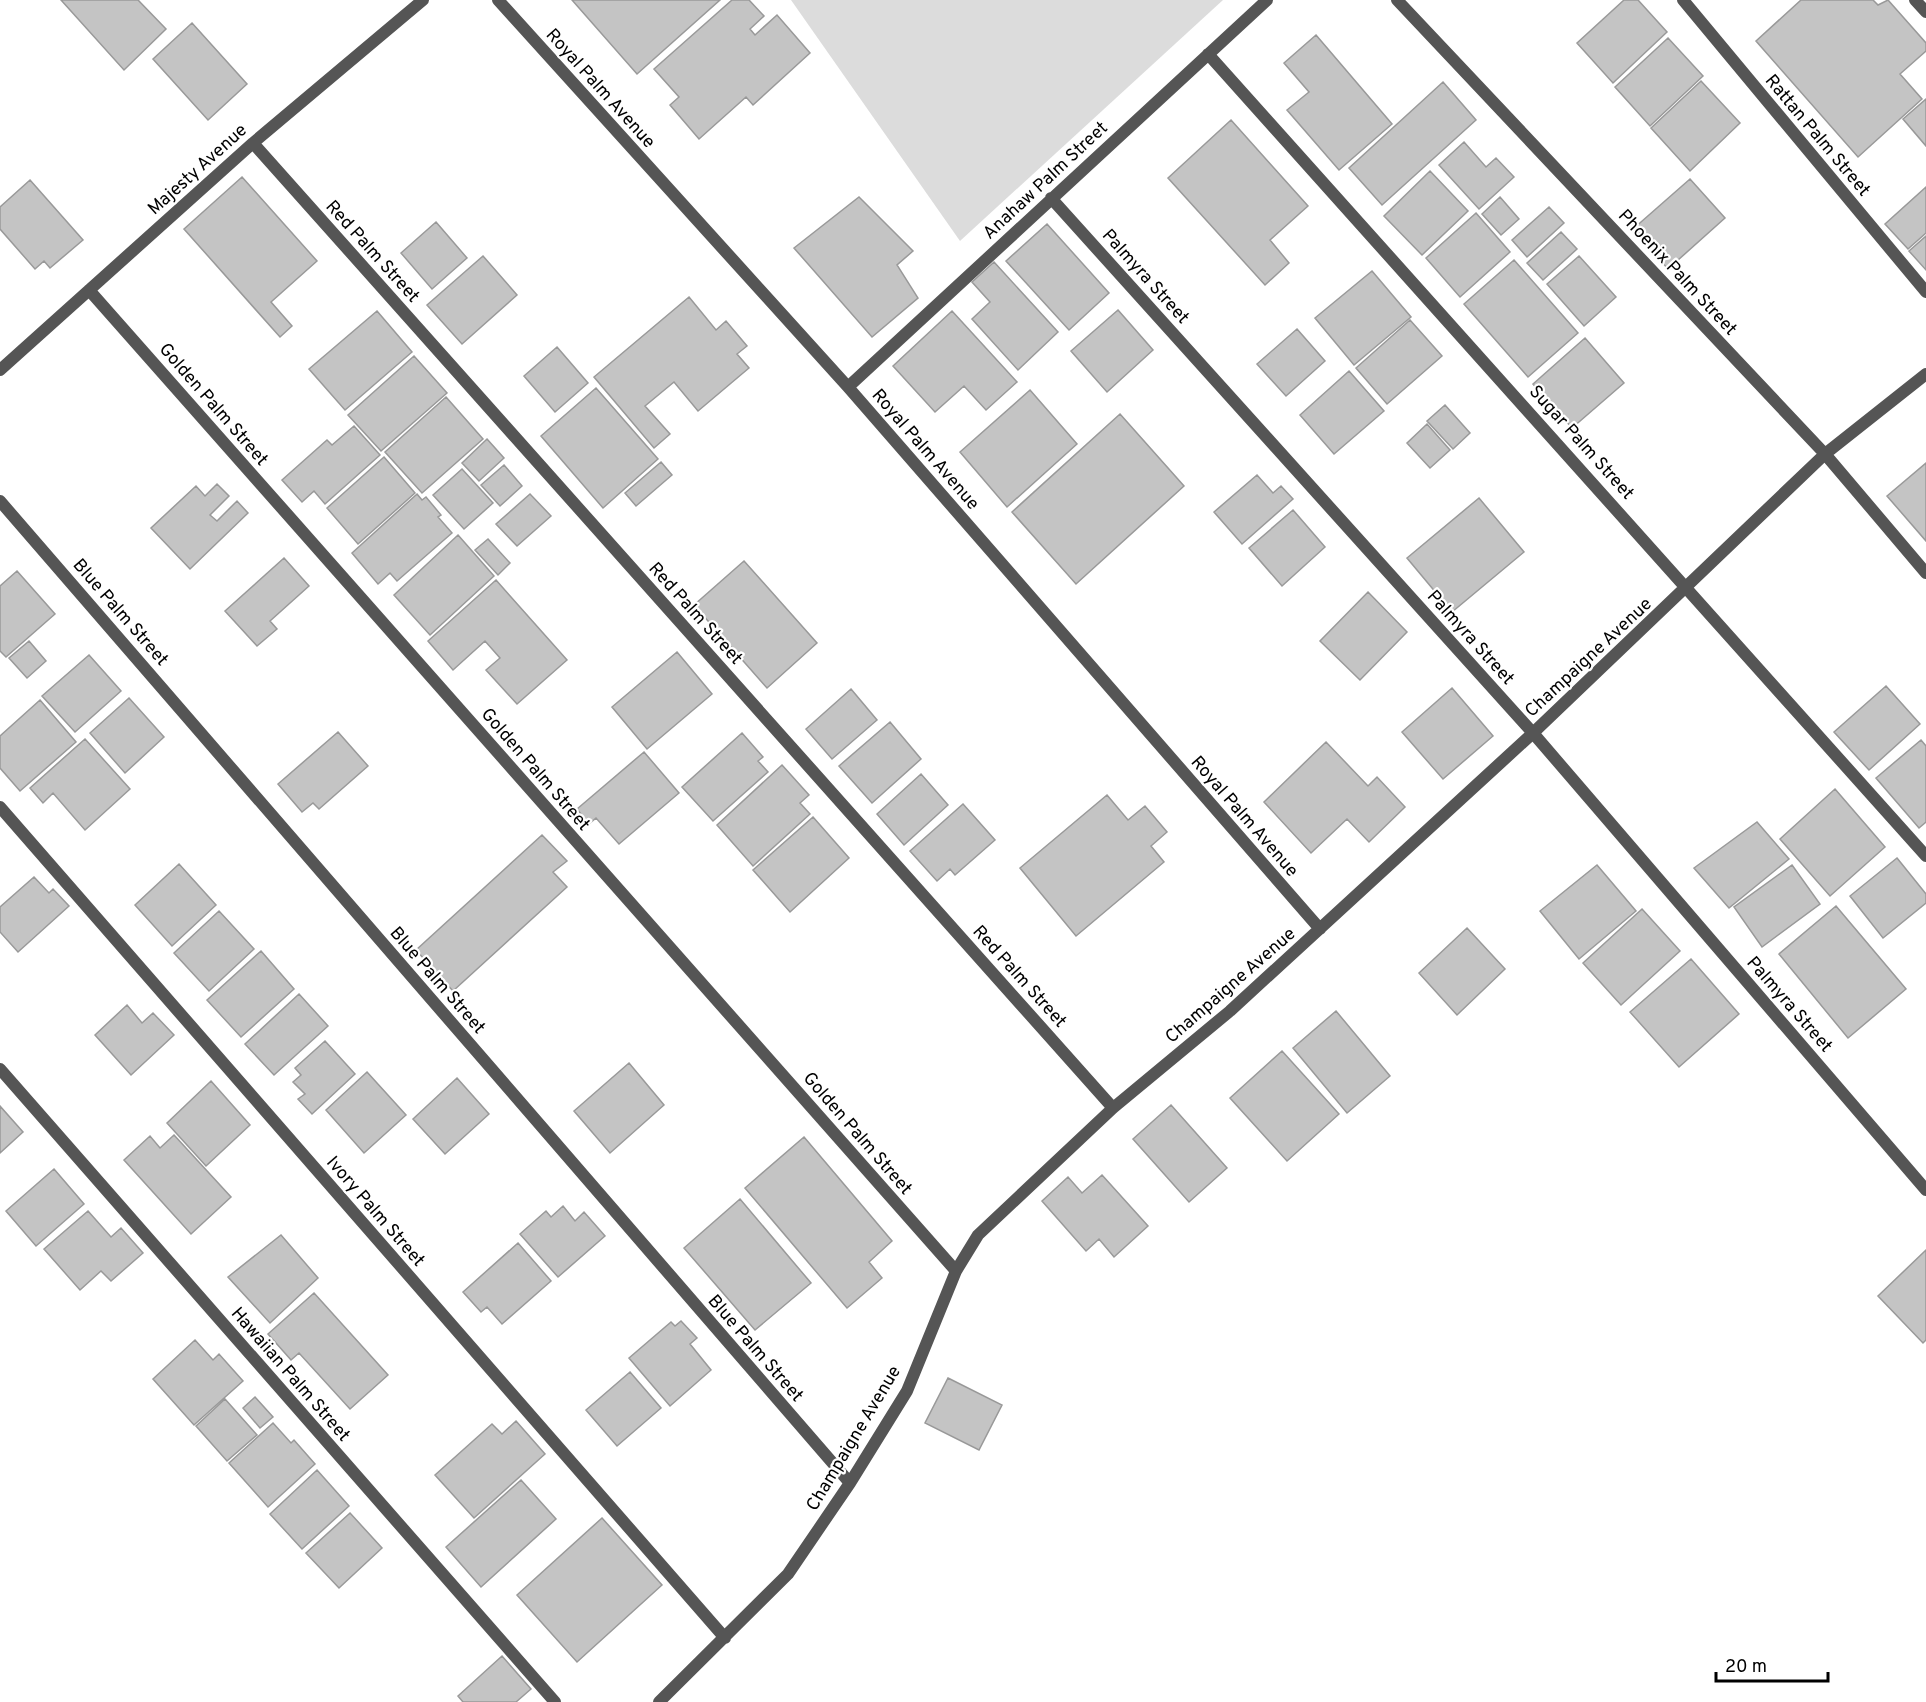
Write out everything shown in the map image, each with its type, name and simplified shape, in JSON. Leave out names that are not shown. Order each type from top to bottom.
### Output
[{"type":"street","name":"Majesty Avenue","points":[[0,370],[253,143],[423,0]]},
{"type":"street","name":"Royal Palm Avenue","points":[[498,0],[848,387],[1320,929]]},
{"type":"street","name":"Anahaw Palm Street","points":[[848,387],[1267,0]]},
{"type":"street","name":"Phoenix Palm Street","points":[[1397,0],[1825,454],[1926,573]]},
{"type":"street","name":"Rattan Palm Street","points":[[1683,0],[1926,292]]},
{"type":"street","points":[[1915,0],[1926,12]]},
{"type":"street","name":"Sugar Palm Street","points":[[1208,54],[1688,587],[1926,856]]},
{"type":"street","name":"Red Palm Street","points":[[253,143],[1113,1108]]},
{"type":"street","name":"Palmyra Street","points":[[1051,198],[1533,733],[1926,1190]]},
{"type":"street","name":"Golden Palm Street","points":[[89,290],[956,1270]]},
{"type":"street","name":"Champaigne Avenue","points":[[658,1702],[788,1574],[850,1483],[907,1391],[956,1270],[978,1235],[1113,1108],[1230,1011],[1533,733],[1825,454],[1926,374]]},
{"type":"street","name":"Blue Palm Street","points":[[0,501],[850,1483]]},
{"type":"street","name":"Ivory Palm Street","points":[[0,807],[725,1638]]},
{"type":"street","name":"Hawaiian Palm Street","points":[[0,1069],[555,1702]]},
{"type":"shaded area","points":[[791,0],[1223,0],[960,241]]},
{"type":"building","points":[[61,0],[138,0],[166,29],[124,70]]},
{"type":"building","points":[[572,0],[720,0],[637,74]]},
{"type":"building","points":[[732,0],[749,0],[764,16],[750,29],[755,35],[777,15],[810,53],[753,105],[746,97],[699,139],[670,105],[679,97],[654,69]]},
{"type":"building","points":[[1624,0],[1638,0],[1667,32],[1613,83],[1577,43]]},
{"type":"building","points":[[1801,0],[1873,0],[1878,5],[1888,0],[1926,43],[1926,51],[1900,74],[1922,99],[1858,157],[1756,41]]},
{"type":"building","points":[[192,23],[247,84],[208,120],[153,59]]},
{"type":"building","points":[[1316,35],[1392,124],[1339,170],[1287,110],[1309,92],[1284,63]]},
{"type":"building","points":[[1668,38],[1703,76],[1650,126],[1615,87]]},
{"type":"building","points":[[1701,81],[1740,123],[1690,171],[1651,128]]},
{"type":"building","points":[[1443,82],[1476,120],[1382,205],[1349,168]]},
{"type":"building","points":[[1926,99],[1926,146],[1903,119]]},
{"type":"building","points":[[1231,120],[1308,206],[1270,240],[1289,263],[1265,285],[1168,178]]},
{"type":"building","points":[[1464,142],[1486,167],[1496,158],[1514,177],[1479,209],[1439,165]]},
{"type":"building","points":[[1430,171],[1468,211],[1422,255],[1384,216]]},
{"type":"building","points":[[242,177],[317,261],[271,302],[292,326],[280,337],[184,229]]},
{"type":"building","points":[[1690,179],[1725,218],[1668,269],[1633,229]]},
{"type":"building","points":[[30,180],[83,240],[50,268],[44,261],[35,269],[0,229],[0,207]]},
{"type":"building","points":[[1926,187],[1926,233],[1908,249],[1885,224]]},
{"type":"building","points":[[859,197],[913,251],[897,265],[918,298],[872,337],[794,248]]},
{"type":"building","points":[[1500,197],[1519,219],[1501,235],[1482,214]]},
{"type":"building","points":[[1549,207],[1564,223],[1527,257],[1512,240]]},
{"type":"building","points":[[1476,213],[1510,252],[1460,297],[1426,258]]},
{"type":"building","points":[[436,222],[467,258],[432,289],[401,253]]},
{"type":"building","points":[[1047,224],[1109,293],[1069,330],[1006,261]]},
{"type":"building","points":[[1561,232],[1577,249],[1543,280],[1527,263]]},
{"type":"building","points":[[1926,236],[1926,270],[1909,251]]},
{"type":"building","points":[[483,256],[517,295],[462,344],[427,305]]},
{"type":"building","points":[[1579,256],[1616,297],[1584,326],[1547,284]]},
{"type":"building","points":[[1514,260],[1578,333],[1528,377],[1464,304]]},
{"type":"building","points":[[994,262],[1058,332],[1018,370],[972,319],[990,302],[972,282]]},
{"type":"building","points":[[1372,271],[1411,317],[1354,365],[1315,318]]},
{"type":"building","points":[[689,297],[716,330],[726,321],[747,346],[737,354],[749,368],[698,411],[674,382],[645,406],[670,434],[654,448],[594,377]]},
{"type":"building","points":[[1118,310],[1153,350],[1107,392],[1071,351]]},
{"type":"building","points":[[377,311],[412,352],[345,410],[309,369]]},
{"type":"building","points":[[952,311],[1017,382],[986,410],[964,386],[935,412],[893,366]]},
{"type":"building","points":[[1410,320],[1442,356],[1387,404],[1356,368]]},
{"type":"building","points":[[1297,329],[1325,361],[1286,396],[1257,364]]},
{"type":"building","points":[[1585,338],[1624,383],[1572,428],[1533,384]]},
{"type":"building","points":[[557,347],[588,383],[555,412],[524,376]]},
{"type":"building","points":[[414,356],[447,393],[381,451],[348,415]]},
{"type":"building","points":[[1349,371],[1384,411],[1334,454],[1300,415]]},
{"type":"building","points":[[596,388],[658,459],[603,508],[541,436]]},
{"type":"building","points":[[1030,390],[1077,444],[1007,507],[960,452]]},
{"type":"building","points":[[446,397],[483,439],[422,493],[385,452]]},
{"type":"building","points":[[1445,405],[1470,433],[1453,449],[1427,421]]},
{"type":"building","points":[[1120,414],[1184,486],[1076,584],[1012,512]]},
{"type":"building","points":[[1427,424],[1450,450],[1430,468],[1407,443]]},
{"type":"building","points":[[354,426],[380,455],[325,504],[314,491],[302,502],[282,480],[327,440],[332,445]]},
{"type":"building","points":[[487,439],[504,458],[479,481],[462,463]]},
{"type":"building","points":[[384,457],[415,493],[358,544],[327,508]]},
{"type":"building","points":[[661,462],[672,475],[636,506],[625,493]]},
{"type":"building","points":[[1926,463],[1926,541],[1887,496]]},
{"type":"building","points":[[504,465],[522,486],[500,506],[481,485]]},
{"type":"building","points":[[462,469],[493,503],[464,529],[433,495]]},
{"type":"building","points":[[1257,475],[1273,493],[1281,486],[1293,499],[1242,544],[1214,512]]},
{"type":"building","points":[[217,484],[229,496],[210,515],[217,521],[237,501],[248,513],[190,569],[151,528],[196,486],[205,496]]},
{"type":"building","points":[[417,494],[422,500],[426,497],[441,515],[438,517],[452,533],[397,581],[390,573],[378,584],[352,553]]},
{"type":"building","points":[[530,494],[551,516],[517,546],[496,524]]},
{"type":"building","points":[[1479,498],[1524,552],[1452,612],[1407,558]]},
{"type":"building","points":[[1293,510],[1325,547],[1282,586],[1249,548]]},
{"type":"building","points":[[458,535],[494,576],[430,635],[394,595]]},
{"type":"building","points":[[488,539],[510,563],[498,575],[475,550]]},
{"type":"building","points":[[284,558],[309,586],[270,621],[277,629],[257,646],[225,611]]},
{"type":"building","points":[[744,561],[817,643],[767,688],[694,605]]},
{"type":"building","points":[[17,571],[55,614],[6,657],[0,651],[0,586]]},
{"type":"building","points":[[496,580],[567,660],[517,704],[486,670],[500,658],[485,641],[453,670],[428,641]]},
{"type":"building","points":[[1368,592],[1407,632],[1360,680],[1320,641]]},
{"type":"building","points":[[29,641],[46,661],[27,678],[9,658]]},
{"type":"building","points":[[677,652],[712,694],[647,749],[612,707]]},
{"type":"building","points":[[89,655],[121,691],[75,732],[42,696]]},
{"type":"building","points":[[1886,686],[1920,724],[1869,770],[1834,732]]},
{"type":"building","points":[[1452,688],[1493,736],[1443,779],[1402,732]]},
{"type":"building","points":[[851,689],[877,720],[832,759],[806,729]]},
{"type":"building","points":[[129,698],[164,737],[125,773],[90,733]]},
{"type":"building","points":[[40,700],[76,742],[20,791],[0,768],[0,736]]},
{"type":"building","points":[[890,722],[921,759],[872,803],[839,766]]},
{"type":"building","points":[[338,732],[368,766],[319,809],[313,803],[302,812],[278,784]]},
{"type":"building","points":[[742,733],[763,757],[758,761],[768,772],[713,821],[682,787]]},
{"type":"building","points":[[85,739],[130,789],[85,830],[53,793],[43,803],[30,788]]},
{"type":"building","points":[[1921,740],[1926,746],[1926,822],[1919,828],[1876,778]]},
{"type":"building","points":[[1326,742],[1368,786],[1377,777],[1405,807],[1369,842],[1347,819],[1311,853],[1264,802]]},
{"type":"building","points":[[644,752],[679,793],[619,844],[596,818],[589,824],[577,809]]},
{"type":"building","points":[[782,765],[809,795],[800,803],[810,814],[753,866],[717,825]]},
{"type":"building","points":[[921,774],[948,805],[904,845],[877,814]]},
{"type":"building","points":[[1835,789],[1885,847],[1830,896],[1780,839]]},
{"type":"building","points":[[1107,795],[1128,820],[1145,806],[1167,832],[1151,846],[1164,862],[1076,936],[1020,868]]},
{"type":"building","points":[[963,804],[995,840],[955,875],[950,869],[937,881],[910,851]]},
{"type":"building","points":[[813,817],[849,858],[790,912],[753,870]]},
{"type":"building","points":[[1757,822],[1789,859],[1729,908],[1694,868]]},
{"type":"building","points":[[542,835],[567,861],[553,872],[567,887],[453,991],[416,950]]},
{"type":"building","points":[[1897,858],[1926,894],[1926,903],[1883,938],[1850,896]]},
{"type":"building","points":[[179,864],[216,905],[172,946],[135,905]]},
{"type":"building","points":[[1597,865],[1636,911],[1579,959],[1540,911]]},
{"type":"building","points":[[1792,865],[1820,904],[1762,947],[1734,907]]},
{"type":"building","points":[[34,877],[49,893],[53,889],[69,906],[18,952],[0,932],[0,907]]},
{"type":"building","points":[[1836,906],[1906,989],[1848,1038],[1779,954]]},
{"type":"building","points":[[1642,909],[1680,951],[1621,1005],[1583,963]]},
{"type":"building","points":[[219,911],[254,949],[209,991],[174,953]]},
{"type":"building","points":[[1467,928],[1505,969],[1457,1015],[1419,973]]},
{"type":"building","points":[[261,951],[294,989],[241,1037],[207,1000]]},
{"type":"building","points":[[1691,959],[1739,1014],[1679,1067],[1630,1012]]},
{"type":"building","points":[[299,994],[328,1026],[274,1075],[245,1044]]},
{"type":"building","points":[[127,1005],[142,1023],[153,1013],[174,1035],[131,1075],[95,1035]]},
{"type":"building","points":[[1336,1011],[1390,1076],[1347,1113],[1293,1048]]},
{"type":"building","points":[[325,1041],[355,1074],[312,1114],[298,1099],[305,1094],[293,1082],[301,1075],[295,1068]]},
{"type":"building","points":[[1282,1051],[1339,1114],[1287,1161],[1230,1098]]},
{"type":"building","points":[[629,1063],[664,1105],[610,1153],[574,1111]]},
{"type":"building","points":[[367,1072],[406,1115],[364,1153],[326,1110]]},
{"type":"building","points":[[457,1078],[489,1114],[445,1154],[413,1119]]},
{"type":"building","points":[[211,1081],[250,1125],[206,1166],[167,1123]]},
{"type":"building","points":[[1171,1105],[1227,1168],[1189,1202],[1133,1139]]},
{"type":"building","points":[[0,1106],[23,1132],[0,1153]]},
{"type":"building","points":[[174,1135],[231,1197],[191,1234],[124,1160],[150,1136],[160,1148]]},
{"type":"building","points":[[804,1137],[892,1241],[869,1262],[882,1278],[847,1308],[745,1188]]},
{"type":"building","points":[[54,1169],[84,1204],[36,1246],[6,1211]]},
{"type":"building","points":[[1102,1175],[1148,1226],[1114,1257],[1099,1239],[1086,1251],[1042,1201],[1068,1177],[1082,1193]]},
{"type":"building","points":[[740,1199],[811,1283],[755,1330],[684,1248]]},
{"type":"building","points":[[563,1206],[575,1221],[584,1212],[605,1236],[558,1277],[520,1234],[546,1211],[551,1217]]},
{"type":"building","points":[[88,1211],[111,1237],[121,1228],[143,1253],[111,1281],[101,1271],[80,1290],[44,1249]]},
{"type":"building","points":[[281,1235],[318,1278],[270,1323],[228,1277]]},
{"type":"building","points":[[518,1243],[551,1281],[502,1324],[487,1307],[481,1312],[463,1292]]},
{"type":"building","points":[[1926,1250],[1926,1340],[1923,1343],[1878,1296]]},
{"type":"building","points":[[314,1293],[388,1375],[350,1409],[299,1353],[291,1360],[268,1334]]},
{"type":"building","points":[[681,1321],[697,1338],[690,1344],[711,1370],[670,1406],[629,1358],[671,1322],[675,1326]]},
{"type":"building","points":[[195,1340],[213,1360],[219,1354],[243,1381],[194,1425],[153,1379]]},
{"type":"building","points":[[630,1372],[661,1408],[617,1446],[586,1410]]},
{"type":"building","points":[[948,1378],[1002,1405],[979,1450],[925,1423]]},
{"type":"building","points":[[255,1397],[273,1417],[260,1428],[243,1408]]},
{"type":"building","points":[[225,1399],[257,1435],[227,1461],[196,1426]]},
{"type":"building","points":[[516,1421],[545,1454],[474,1518],[435,1475],[492,1424],[502,1434]]},
{"type":"building","points":[[273,1423],[291,1443],[294,1440],[315,1464],[268,1507],[229,1463]]},
{"type":"building","points":[[317,1470],[349,1506],[302,1549],[270,1514]]},
{"type":"building","points":[[521,1480],[556,1519],[481,1587],[446,1547]]},
{"type":"building","points":[[350,1513],[382,1548],[339,1588],[306,1553]]},
{"type":"building","points":[[602,1518],[662,1585],[577,1662],[517,1595]]},
{"type":"building","points":[[502,1656],[531,1689],[516,1702],[463,1702],[458,1696]]}]
